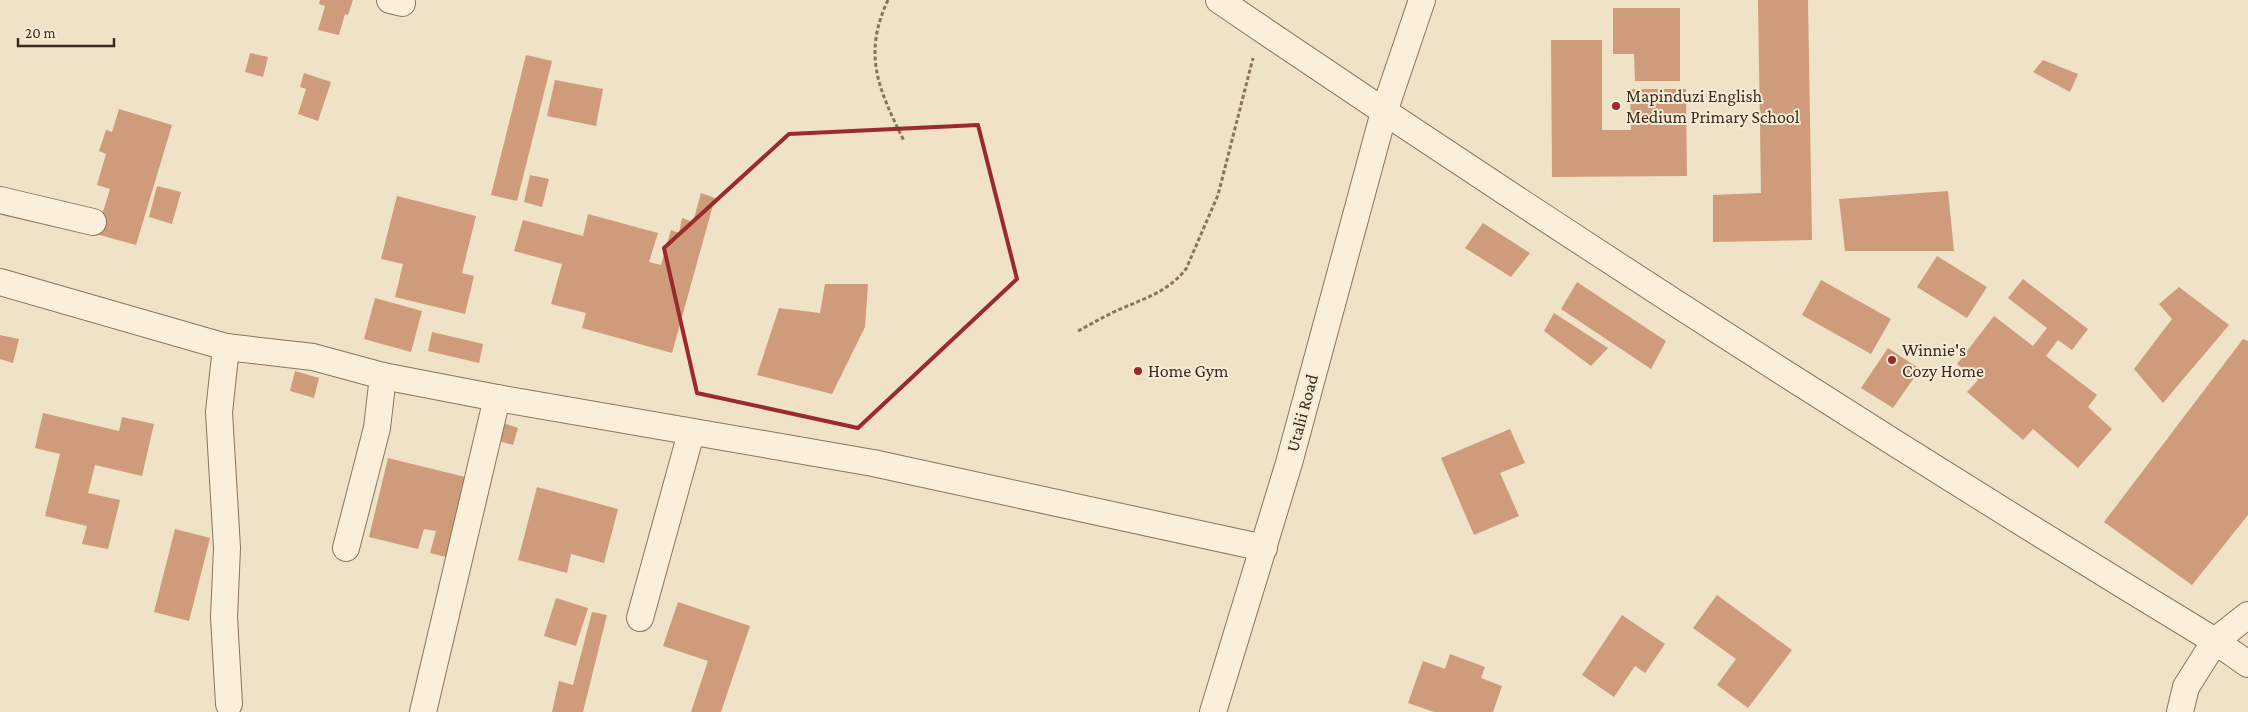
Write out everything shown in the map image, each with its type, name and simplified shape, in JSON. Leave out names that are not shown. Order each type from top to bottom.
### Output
[{"type":"street","points":[[1218,0],[1384,112],[1977,496],[2215,641],[2248,664]]},
{"type":"street","name":"Utalii Road","points":[[1213,712],[1264,548],[1384,112],[1422,0]]},
{"type":"street","points":[[0,200],[93,222]]},
{"type":"street","points":[[0,282],[226,347],[313,357],[383,376],[496,398],[873,463],[1264,548]]},
{"type":"street","points":[[226,347],[219,412],[227,548],[224,616],[229,704]]},
{"type":"street","points":[[346,548],[376,428],[383,376]]},
{"type":"street","points":[[423,712],[496,398]]},
{"type":"street","points":[[640,618],[691,433]]},
{"type":"street","points":[[2180,712],[2186,687],[2215,641],[2248,615]]},
{"type":"path","points":[[888,0],[882,12],[875,41],[874,58],[884,97],[904,141]]},
{"type":"path","points":[[1078,331],[1116,310],[1158,293],[1179,278],[1186,269],[1218,194],[1260,28]]},
{"type":"highlighted area","points":[[978,125],[1017,279],[858,428],[697,393],[664,248],[789,134]]},
{"type":"building","points":[[320,0],[353,0],[348,15],[345,14],[339,35],[318,30],[325,6],[319,4]]},
{"type":"building","points":[[1758,0],[1808,0],[1812,240],[1713,242],[1713,195],[1761,193]]},
{"type":"building","points":[[1613,8],[1680,8],[1680,81],[1635,81],[1634,54],[1613,54]]},
{"type":"building","points":[[1551,40],[1602,40],[1602,130],[1631,130],[1630,89],[1686,89],[1687,176],[1552,177]]},
{"type":"building","points":[[250,53],[268,57],[263,77],[245,72]]},
{"type":"building","points":[[526,55],[552,61],[517,201],[491,195]]},
{"type":"building","points":[[2043,60],[2078,74],[2070,92],[2033,72]]},
{"type":"building","points":[[304,73],[331,82],[318,121],[298,114],[306,89],[300,87]]},
{"type":"building","points":[[555,80],[603,89],[596,126],[547,116]]},
{"type":"building","points":[[119,109],[172,125],[136,245],[96,234],[110,189],[97,185],[106,154],[99,151],[106,130],[112,132]]},
{"type":"building","points":[[530,175],[549,179],[542,207],[524,202]]},
{"type":"building","points":[[157,186],[181,192],[172,224],[149,217]]},
{"type":"building","points":[[1948,191],[1954,251],[1845,251],[1839,199]]},
{"type":"building","points":[[701,193],[715,198],[672,353],[582,328],[586,313],[551,304],[562,264],[514,251],[523,220],[583,236],[588,214],[658,233],[649,262],[661,265],[671,230],[679,233],[682,218],[693,222]]},
{"type":"building","points":[[397,196],[476,216],[462,273],[474,276],[465,314],[395,297],[403,264],[381,259]]},
{"type":"building","points":[[1483,223],[1530,253],[1511,277],[1465,248]]},
{"type":"building","points":[[1937,256],[1987,287],[1967,318],[1917,287]]},
{"type":"building","points":[[2023,279],[2088,329],[2072,350],[2058,340],[2046,356],[2097,395],[2088,407],[2112,429],[2078,468],[2033,429],[2023,440],[1967,392],[1978,380],[1957,364],[1994,316],[2033,346],[2047,328],[2008,298]]},
{"type":"building","points":[[1821,280],[1891,319],[1871,354],[1802,315]]},
{"type":"building","points":[[1577,282],[1666,341],[1651,369],[1561,309]]},
{"type":"building","points":[[825,284],[868,284],[865,327],[832,394],[757,375],[779,308],[820,313]]},
{"type":"building","points":[[2179,287],[2229,325],[2163,403],[2134,369],[2172,319],[2159,304]]},
{"type":"building","points":[[375,298],[422,311],[411,352],[364,339]]},
{"type":"building","points":[[1554,313],[1608,348],[1591,366],[1544,331]]},
{"type":"building","points":[[432,332],[483,344],[479,363],[428,351]]},
{"type":"building","points":[[0,335],[19,339],[13,363],[0,359]]},
{"type":"building","points":[[2243,339],[2248,341],[2248,515],[2192,585],[2104,522]]},
{"type":"building","points":[[1888,348],[1920,369],[1893,408],[1861,388]]},
{"type":"building","points":[[295,371],[319,378],[314,398],[290,391]]},
{"type":"building","points":[[43,413],[119,431],[122,417],[154,424],[142,476],[95,465],[88,493],[120,500],[108,549],[82,544],[87,526],[45,516],[60,454],[35,448]]},
{"type":"building","points":[[503,423],[518,428],[513,445],[499,441]]},
{"type":"building","points":[[1510,429],[1525,463],[1500,473],[1519,516],[1474,535],[1441,458]]},
{"type":"building","points":[[388,458],[473,479],[454,559],[430,553],[436,531],[424,529],[418,549],[369,537]]},
{"type":"building","points":[[537,487],[618,509],[604,563],[571,554],[567,573],[518,560]]},
{"type":"building","points":[[175,529],[210,538],[189,621],[154,612]]},
{"type":"building","points":[[1717,595],[1792,650],[1748,708],[1717,685],[1736,659],[1693,628]]},
{"type":"building","points":[[556,598],[588,608],[576,646],[544,636]]},
{"type":"building","points":[[678,602],[750,626],[721,712],[691,712],[708,661],[663,646]]},
{"type":"building","points":[[592,612],[607,615],[583,712],[552,712],[559,681],[573,685]]},
{"type":"building","points":[[1622,615],[1665,644],[1645,673],[1635,666],[1614,697],[1582,675]]},
{"type":"building","points":[[1450,654],[1485,667],[1481,678],[1502,686],[1493,712],[1434,712],[1408,703],[1423,661],[1445,669]]},
{"type":"place","name":"Mapinduzi English Medium Primary School","points":[[1616,106]]},
{"type":"place","name":"Winnie's Cozy Home","points":[[1892,360]]},
{"type":"place","name":"Home Gym","points":[[1138,371]]}]
